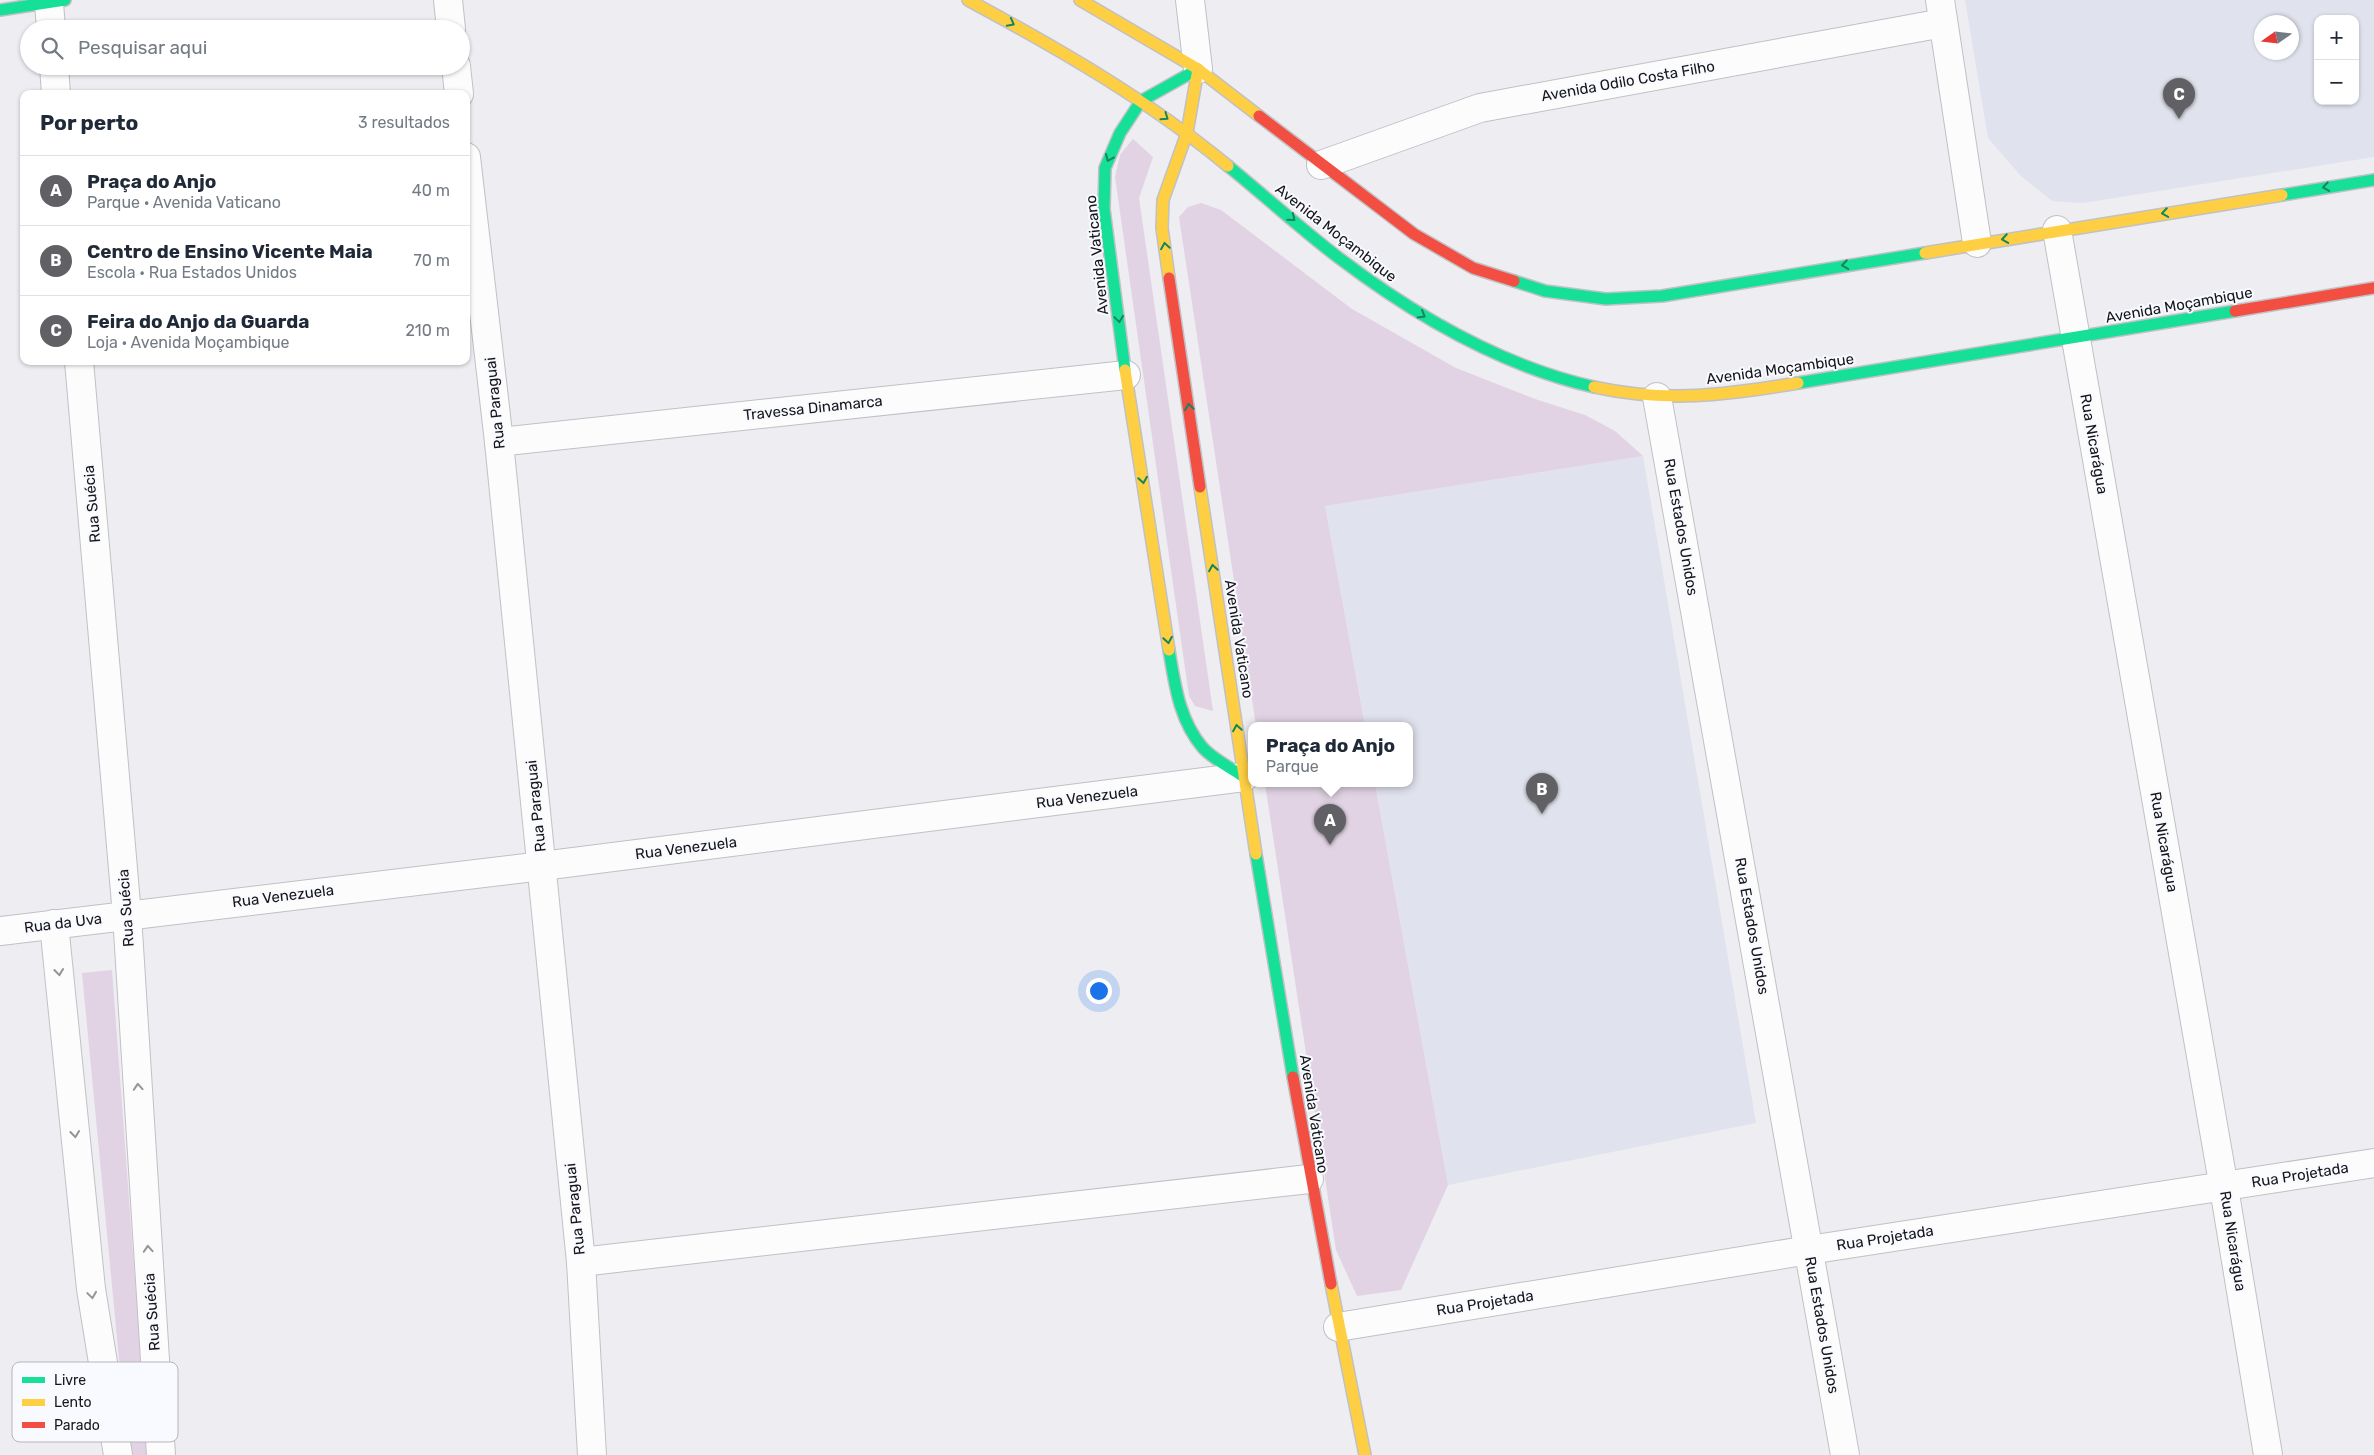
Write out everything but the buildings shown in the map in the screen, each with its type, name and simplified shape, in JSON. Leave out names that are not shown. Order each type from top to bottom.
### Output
[{"type":"main road","name":"Avenida Moçambique","points":[[968,0],[1043,40],[1141,101],[1187,133],[1360,274],[1418,313],[1479,345],[1540,370],[1599,388],[1657,397],[1732,394],[2374,288]]},
{"type":"main road","points":[[1080,0],[1198,69],[1321,165],[1414,234],[1473,268],[1545,292],[1606,299],[1662,296],[2057,230],[2374,180]]},
{"type":"main road","points":[[0,10],[55,10]]},
{"type":"main road","name":"Avenida Vaticano","points":[[1198,69],[1141,101],[1120,132],[1105,168],[1104,209],[1126,375],[1176,694],[1188,727],[1204,749],[1244,777]]},
{"type":"main road","name":"Avenida Vaticano","points":[[1198,69],[1187,133],[1163,200],[1162,228],[1244,777],[1309,1179],[1365,1455]]},
{"type":"street","points":[[448,0],[450,20]]},
{"type":"street","points":[[1190,0],[1198,69]]},
{"type":"street","points":[[1941,12],[1977,244]]},
{"type":"street","name":"Avenida Odilo Costa Filho","points":[[1321,165],[1480,108],[1941,12]]},
{"type":"street","points":[[55,75],[56,90]]},
{"type":"street","points":[[457,75],[459,90]]},
{"type":"street","name":"Rua Paraguai","points":[[470,192],[499,442],[581,1262],[592,1455]]},
{"type":"street","name":"Rua Nicarágua","points":[[2057,230],[2224,1188],[2268,1455]]},
{"type":"street","name":"Rua Suécia","points":[[79,365],[126,915],[155,1362]]},
{"type":"street","name":"Travessa Dinamarca","points":[[499,442],[1126,375]]},
{"type":"street","name":"Rua Estados Unidos","points":[[1657,397],[1845,1455]]},
{"type":"street","name":"Rua Venezuela","points":[[126,915],[542,866],[1244,777]]},
{"type":"street","name":"Rua da Uva","points":[[0,931],[126,915]]},
{"type":"street","points":[[54,924],[91,1290],[103,1362]]},
{"type":"street","name":"Rua Projetada","points":[[1338,1327],[1809,1250],[2224,1188],[2374,1163]]},
{"type":"street","points":[[581,1262],[1309,1179]]},
{"type":"street","points":[[116,1442],[118,1455]]},
{"type":"street","name":"Rua Suécia","points":[[160,1442],[161,1455]]},
{"type":"shaded area","points":[[1965,0],[2374,0],[2374,157],[2083,203],[2052,201],[2021,176],[1988,138]]},
{"type":"shaded area","points":[[1133,139],[1153,157],[1139,198],[1213,711],[1195,706],[1189,696],[1115,177],[1120,155]]},
{"type":"shaded area","points":[[1201,203],[1221,210],[1352,309],[1456,368],[1535,399],[1585,415],[1615,431],[1643,456],[1325,506],[1364,722],[1255,722],[1179,217],[1188,207]]},
{"type":"shaded area","points":[[1643,456],[1756,1123],[1448,1185],[1376,787],[1413,787],[1413,722],[1364,722],[1325,506]]},
{"type":"shaded area","points":[[1265,787],[1376,787],[1448,1185],[1401,1290],[1357,1296],[1336,1250]]},
{"type":"shaded area","points":[[112,970],[141,1362],[119,1362],[82,973]]},
{"type":"shaded area","points":[[127,1442],[147,1442],[148,1455],[132,1455]]},
{"type":"traffic: fast","points":[[0,10],[65,0]]},
{"type":"traffic: fast","points":[[1125,370],[1104,209],[1105,168],[1120,133],[1141,101],[1198,69]]},
{"type":"traffic: fast","points":[[1228,166],[1339,258],[1397,299],[1428,318],[1492,352],[1525,366],[1559,378],[1594,387]]},
{"type":"traffic: fast","points":[[2282,195],[2374,180]]},
{"type":"traffic: fast","points":[[1514,281],[1545,291],[1606,299],[1662,296],[1925,253]]},
{"type":"traffic: fast","points":[[1798,383],[2235,311]]},
{"type":"traffic: fast","points":[[1169,650],[1179,702],[1188,726],[1203,748],[1244,777]]},
{"type":"traffic: fast","points":[[1256,854],[1293,1077]]},
{"type":"traffic: slow","points":[[968,0],[1036,37],[1135,97],[1228,166]]},
{"type":"traffic: slow","points":[[1080,0],[1198,69],[1259,116]]},
{"type":"traffic: slow","points":[[1169,278],[1162,228],[1163,200],[1187,133],[1198,69]]},
{"type":"traffic: slow","points":[[1925,253],[2282,195]]},
{"type":"traffic: slow","points":[[1125,370],[1169,650]]},
{"type":"traffic: slow","points":[[1594,387],[1646,395],[1696,396],[1798,383]]},
{"type":"traffic: slow","points":[[1200,487],[1256,854]]},
{"type":"traffic: slow","points":[[1331,1284],[1365,1455]]},
{"type":"traffic: jam","points":[[1259,116],[1414,234],[1473,268],[1514,281]]},
{"type":"traffic: jam","points":[[1169,278],[1200,487]]},
{"type":"traffic: jam","points":[[2235,311],[2374,288]]},
{"type":"traffic: jam","points":[[1293,1077],[1331,1284]]},
{"type":"place","name":"Feira do Anjo da Guarda","points":[[2179,119]]},
{"type":"place","name":"Centro de Ensino Vicente Maia","points":[[1542,814]]},
{"type":"place","name":"Praça do Anjo","points":[[1330,845]]}]
